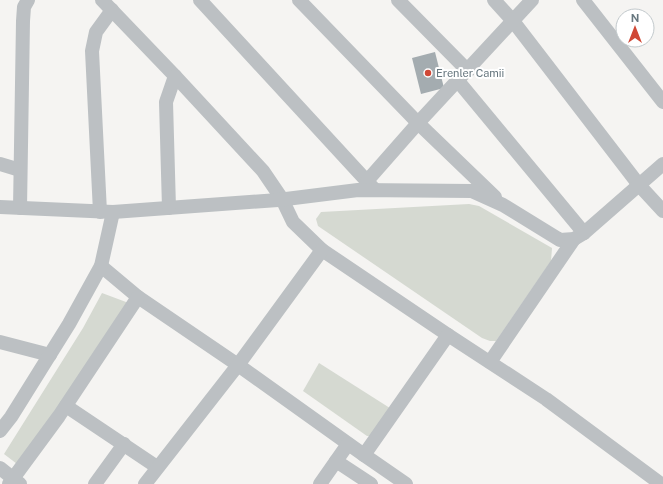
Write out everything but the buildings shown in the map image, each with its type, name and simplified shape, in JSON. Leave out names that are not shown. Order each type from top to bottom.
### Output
[{"type":"street","points":[[20,208],[23,21],[24,7],[28,0]]},
{"type":"street","points":[[200,0],[371,186]]},
{"type":"street","points":[[299,0],[418,123],[503,205]]},
{"type":"street","points":[[398,0],[463,76],[579,236]]},
{"type":"street","points":[[494,0],[513,21],[639,185],[663,211]]},
{"type":"street","points":[[371,186],[418,123],[532,0]]},
{"type":"street","points":[[582,0],[663,102]]},
{"type":"street","points":[[0,431],[11,417],[50,355],[101,266],[107,212],[92,51],[96,32],[107,5],[263,171],[282,200],[293,222],[322,250],[546,399],[661,484]]},
{"type":"street","points":[[169,208],[166,102],[175,76]]},
{"type":"street","points":[[0,164],[20,170]]},
{"type":"street","points":[[490,362],[579,236],[663,164]]},
{"type":"street","points":[[0,207],[107,212],[282,200],[358,190],[371,186],[472,191],[503,205],[560,240],[579,236]]},
{"type":"street","points":[[145,484],[238,365],[322,250]]},
{"type":"street","points":[[101,266],[138,296],[406,484]]},
{"type":"street","points":[[0,468],[14,482],[138,296]]},
{"type":"street","points":[[364,455],[448,335]]},
{"type":"street","points":[[0,342],[50,355]]},
{"type":"street","points":[[66,406],[158,467]]},
{"type":"street","points":[[95,484],[124,444]]},
{"type":"street","points":[[320,484],[348,444]]},
{"type":"street","points":[[336,461],[372,484]]},
{"type":"shaded area","points":[[469,204],[479,206],[552,248],[551,261],[496,341],[490,341],[482,338],[318,226],[316,219],[321,212]]},
{"type":"shaded area","points":[[102,293],[134,305],[21,467],[4,454],[83,328]]},
{"type":"shaded area","points":[[319,363],[393,410],[374,436],[367,436],[303,391]]},
{"type":"place","name":"Erenler Camii","points":[[428,73]]}]
